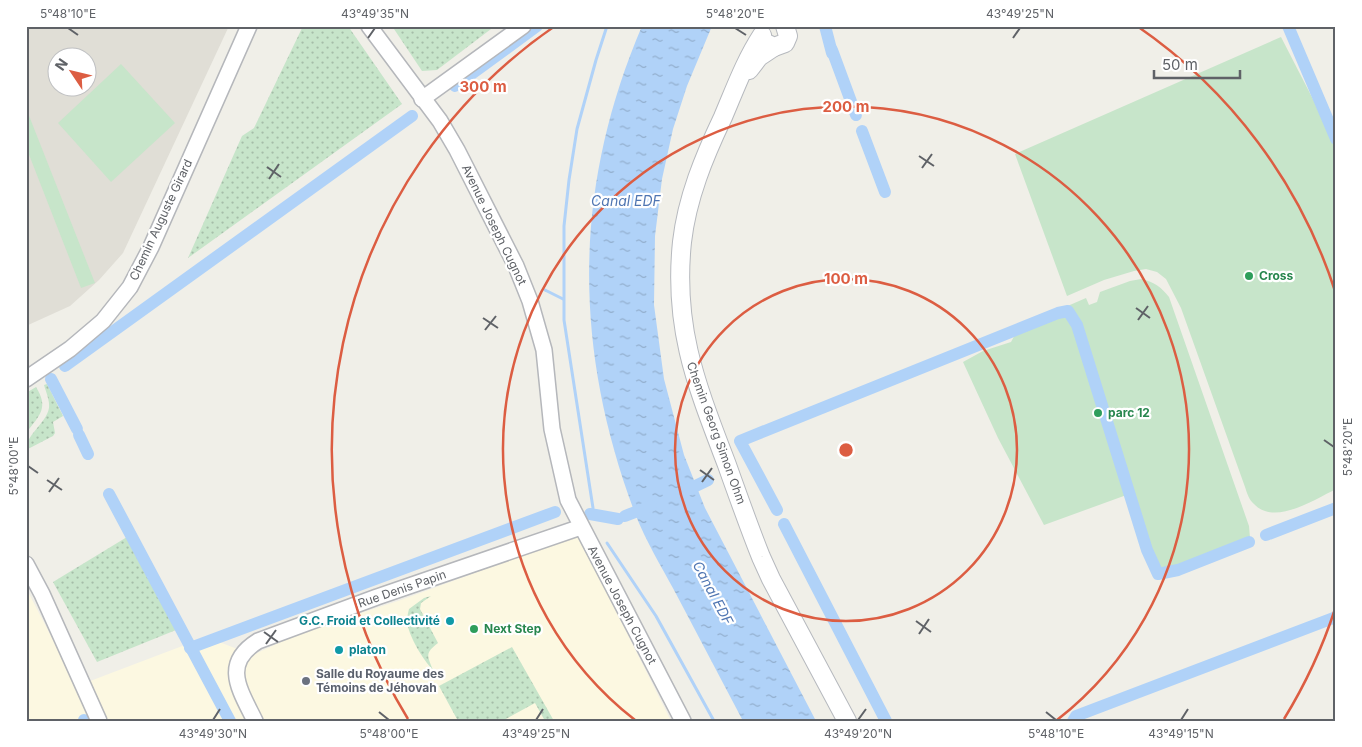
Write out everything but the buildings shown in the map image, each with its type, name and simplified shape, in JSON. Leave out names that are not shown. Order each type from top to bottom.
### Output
[{"type":"main road","name":"Chemin Georg Simon Ohm","points":[[785,26],[788,32],[787,40],[782,45],[764,33],[750,55],[702,163],[690,201],[682,241],[681,315],[699,392],[761,557],[847,721]]},
{"type":"street","name":"Chemin Auguste Girard","points":[[26,379],[70,349],[103,321],[130,287],[147,254],[249,26]]},
{"type":"street","name":"Avenue Joseph Cugnot","points":[[369,26],[440,121],[457,150],[516,266],[530,302],[544,350],[552,429],[568,500],[683,721]]},
{"type":"street","points":[[422,99],[523,26]]},
{"type":"street","name":"Rue Denis Papin","points":[[255,721],[238,686],[236,668],[244,652],[258,641],[377,597],[581,527]]},
{"type":"street","points":[[26,564],[42,594],[99,721]]},
{"type":"shaded area","points":[[26,26],[229,26],[123,253],[99,280],[70,306],[26,326]]},
{"type":"shaded area","points":[[578,535],[671,721],[26,721],[26,588],[77,686],[206,637],[253,655],[302,632],[401,600]]},
{"type":"green space","points":[[303,26],[348,26],[402,104],[188,258],[242,136],[254,128]]},
{"type":"green space","points":[[392,26],[495,26],[437,70],[422,71]]},
{"type":"green space","name":"Cross","points":[[1281,37],[1334,140],[1336,139],[1336,489],[1294,509],[1272,512],[1262,510],[1248,496],[1181,308],[1166,279],[1157,272],[1146,269],[1134,271],[1104,280],[1067,296],[1015,154]]},
{"type":"green space","points":[[121,64],[175,123],[111,182],[58,123],[85,98],[98,98],[98,86]]},
{"type":"green space","points":[[26,108],[95,283],[81,288],[26,147]]},
{"type":"green space","name":"parc 12","points":[[1141,279],[1157,285],[1169,297],[1249,526],[1250,538],[1160,572],[1132,493],[1044,525],[998,438],[963,362],[983,351],[1011,342],[1019,327],[1086,298],[1089,305],[1097,302],[1100,292]]},
{"type":"green space","points":[[47,384],[63,416],[53,422],[55,433],[53,436],[26,450],[29,439],[44,419],[49,408],[44,385]]},
{"type":"green space","points":[[36,387],[42,401],[41,411],[26,433],[26,393]]},
{"type":"green space","points":[[127,537],[176,630],[97,662],[53,582]]},
{"type":"green space","points":[[431,596],[421,603],[420,609],[438,643],[431,649],[428,655],[433,670],[417,647],[410,633],[407,621],[409,609],[424,598]]},
{"type":"green space","points":[[512,647],[554,721],[545,721],[535,703],[502,721],[458,721],[439,686]]},
{"type":"water","name":"Canal EDF","points":[[642,26],[712,26],[687,86],[673,129],[662,179],[655,236],[654,305],[664,379],[684,455],[705,508],[816,721],[743,721],[644,535],[615,454],[601,392],[592,331],[589,270],[593,209],[603,148],[619,87]]},
{"type":"waterway","points":[[455,86],[537,26]]},
{"type":"waterway","points":[[593,508],[564,320],[564,226],[577,129],[607,26]]},
{"type":"waterway","points":[[825,26],[832,53]]},
{"type":"waterway","points":[[1288,26],[1336,139]]},
{"type":"waterway","points":[[832,50],[856,115]]},
{"type":"waterway","points":[[65,366],[412,116]]},
{"type":"waterway","points":[[862,131],[885,192]]},
{"type":"waterway","points":[[545,290],[563,299]]},
{"type":"waterway","points":[[777,510],[740,441],[1058,313],[1068,311],[1077,325],[1147,550],[1158,574],[1178,570],[1249,542]]},
{"type":"waterway","points":[[51,379],[77,429]]},
{"type":"waterway","points":[[79,435],[88,454]]},
{"type":"waterway","points":[[681,493],[708,480]]},
{"type":"waterway","points":[[109,494],[230,721]]},
{"type":"waterway","points":[[625,516],[651,506]]},
{"type":"waterway","points":[[1266,535],[1336,508]]},
{"type":"waterway","points":[[190,648],[555,512]]},
{"type":"waterway","points":[[590,514],[618,519]]},
{"type":"waterway","points":[[784,524],[886,721]]},
{"type":"waterway","points":[[607,543],[656,616],[714,721]]},
{"type":"waterway","points":[[1073,721],[1076,716],[1336,617]]},
{"type":"place","name":"Cross","points":[[1249,276]]},
{"type":"place","name":"parc 12","points":[[1098,413]]},
{"type":"place","name":"G.C. Froid et Collectivité","points":[[450,621]]},
{"type":"place","name":"Next Step","points":[[474,629]]},
{"type":"place","name":"platon","points":[[339,650]]},
{"type":"place","name":"Salle du Royaume des Témoins de Jéhovah","points":[[306,681]]}]
